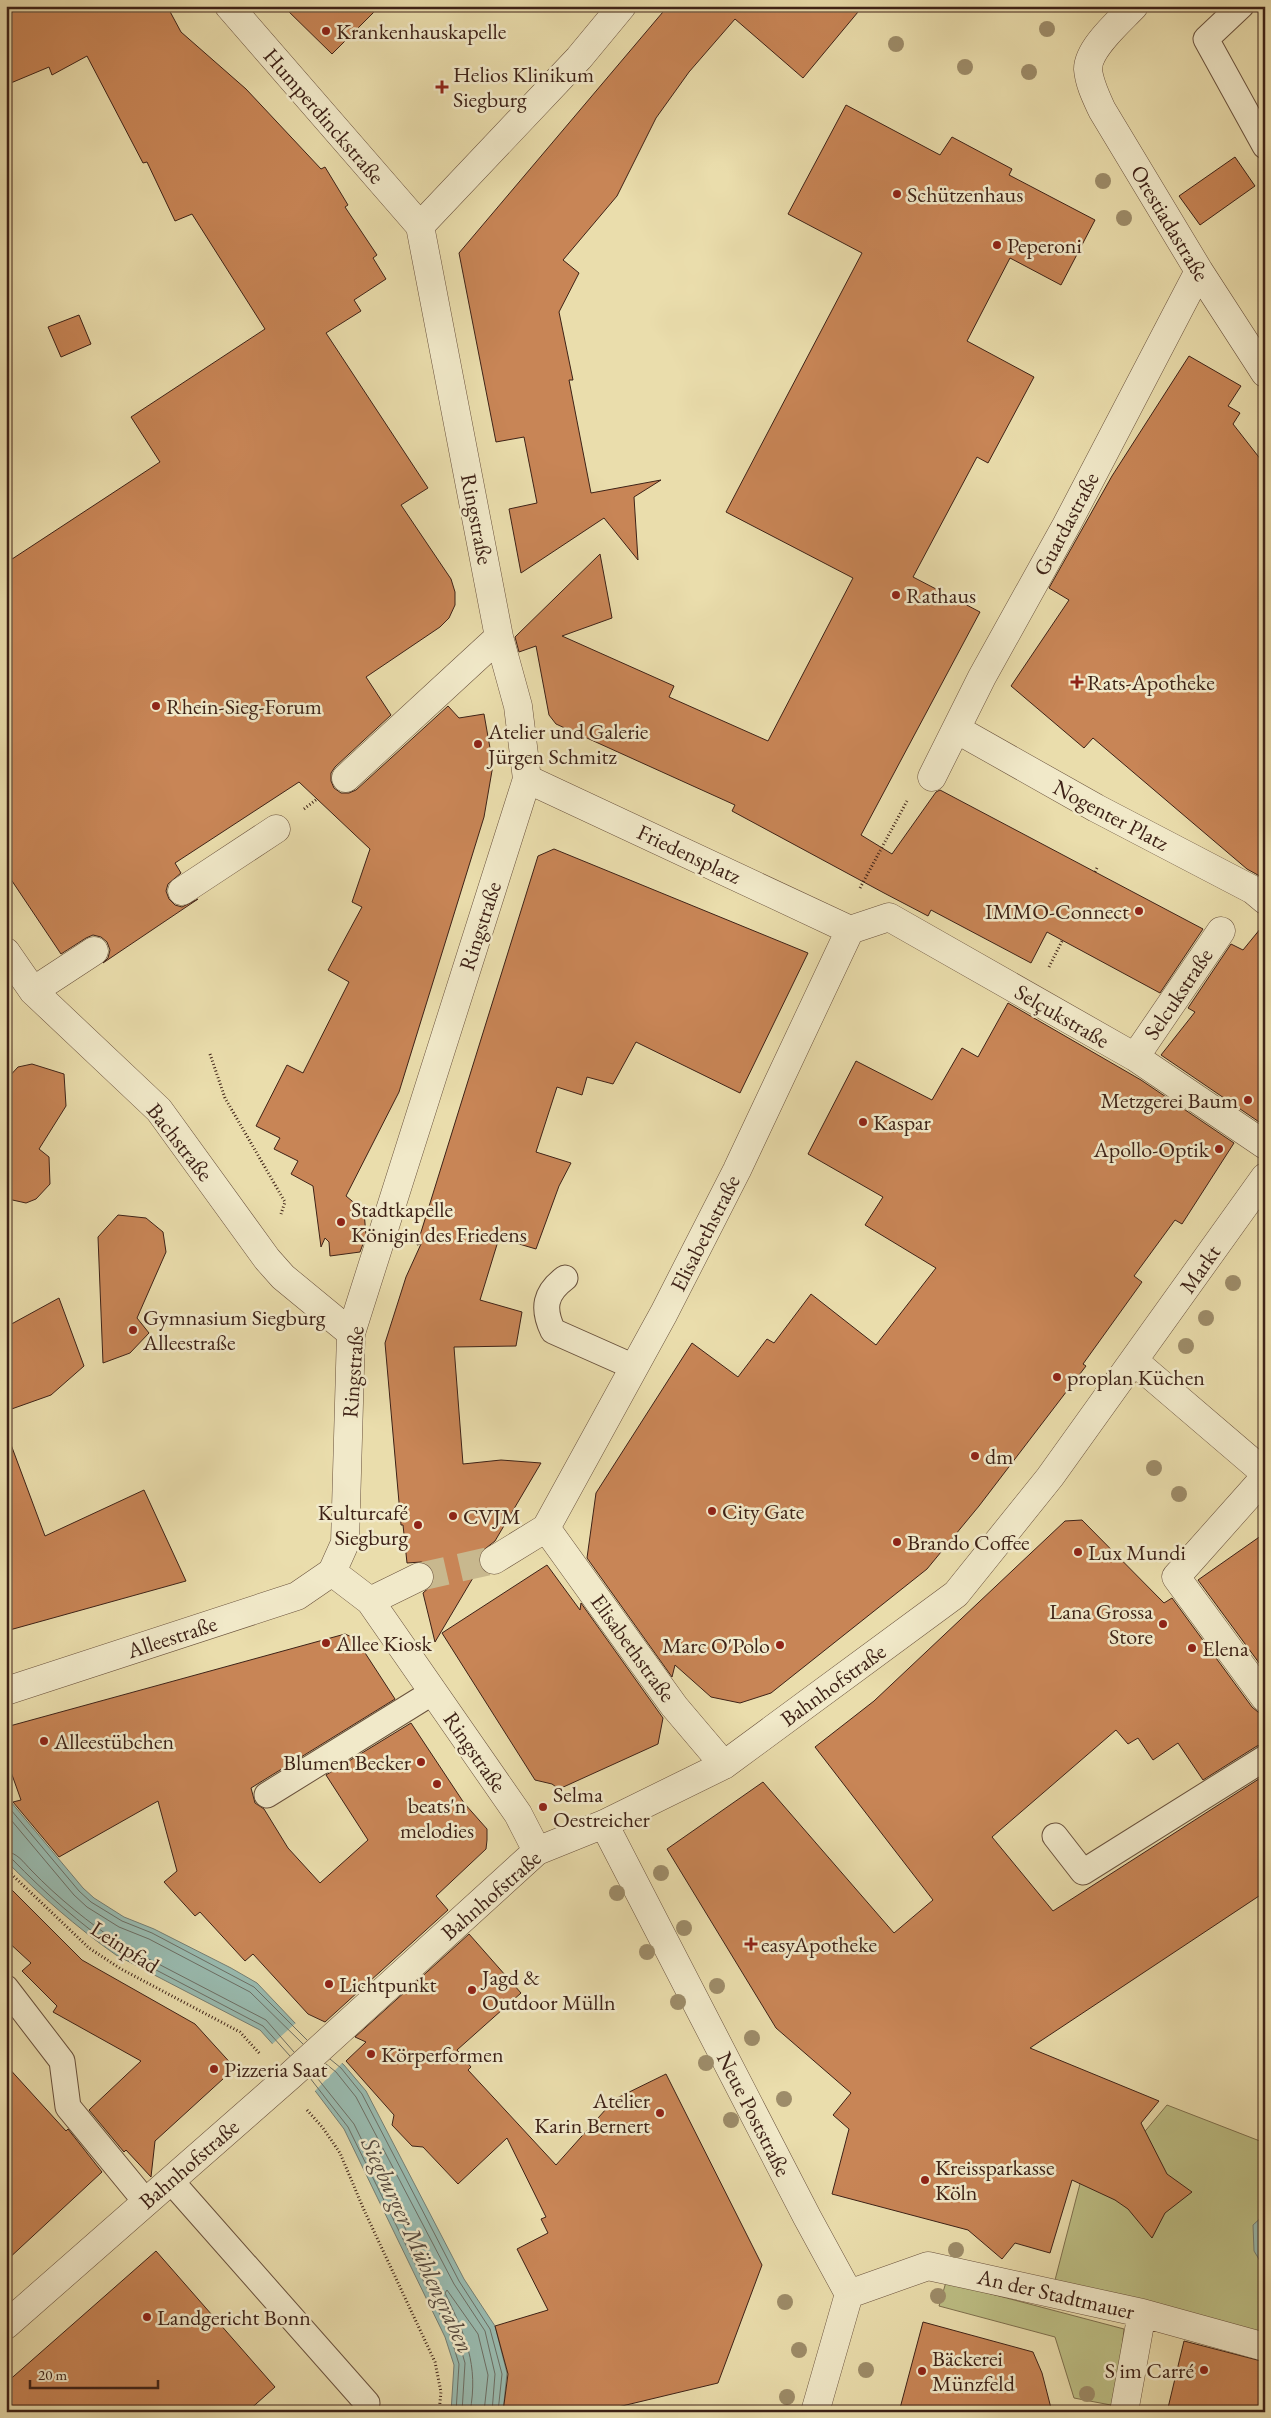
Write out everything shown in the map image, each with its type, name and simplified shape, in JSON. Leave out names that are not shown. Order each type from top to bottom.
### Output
[{"type":"street","name":"Humperdinckstraße","points":[[229,6],[420,226]]},
{"type":"street","points":[[420,226],[579,58],[622,6]]},
{"type":"street","name":"Orestiadastraße","points":[[1134,6],[1095,48],[1088,67],[1092,88],[1102,110],[1199,271],[1265,372]]},
{"type":"street","name":"Ringstraße","points":[[420,226],[499,637],[518,706],[527,779],[352,1333],[345,1543],[332,1572],[370,1601],[518,1814],[537,1851]]},
{"type":"street","name":"Guardastraße","points":[[932,778],[982,677],[1067,524],[1199,271]]},
{"type":"street","points":[[346,778],[499,637]]},
{"type":"street","name":"Nogenter Platz","points":[[956,730],[1096,808],[1253,890],[1265,900]]},
{"type":"street","name":"Friedensplatz","points":[[527,779],[845,927]]},
{"type":"street","points":[[182,891],[276,829]]},
{"type":"street","name":"Selçukstraße","points":[[845,927],[889,917],[1135,1057],[1265,1145]]},
{"type":"street","name":"Elisabethstraße","points":[[494,1560],[546,1528],[634,1367],[737,1170],[845,927]]},
{"type":"street","name":"Selcukstraße","points":[[1135,1057],[1221,931]]},
{"type":"street","points":[[32,991],[94,951]]},
{"type":"street","name":"Bachstraße","points":[[6,952],[32,991],[159,1110],[267,1259],[283,1277],[352,1333]]},
{"type":"street","name":"Markt","points":[[1050,1477],[1265,1177]]},
{"type":"street","points":[[1134,1361],[1265,1473]]},
{"type":"street","name":"Bahnhofstraße","points":[[6,2325],[288,2077],[537,1851],[604,1824],[724,1765],[956,1594],[1050,1477]]},
{"type":"street","points":[[1265,1477],[1176,1577],[1265,1698]]},
{"type":"street","name":"Elisabethstraße","points":[[546,1528],[674,1706],[724,1765]]},
{"type":"street","name":"Alleestraße","points":[[6,1691],[297,1596],[332,1572]]},
{"type":"street","points":[[370,1601],[419,1577]]},
{"type":"street","name":"Neue Poststraße","points":[[604,1824],[807,2217],[849,2294]]},
{"type":"street","name":"An der Stadtmauer","points":[[849,2294],[928,2266],[1142,2314],[1265,2347]]},
{"type":"street","points":[[814,2412],[849,2294]]},
{"type":"street","points":[[1124,2412],[1142,2314]]},
{"type":"lane","points":[[1241,6],[1206,39],[1265,146]]},
{"type":"lane","points":[[565,1278],[550,1292],[547,1304],[546,1317],[553,1331],[634,1367]]},
{"type":"lane","points":[[267,1795],[433,1692]]},
{"type":"lane","points":[[1055,1836],[1083,1872],[1265,1758]]},
{"type":"lane","points":[[6,1988],[62,2061],[68,2107],[146,2202]]},
{"type":"lane","points":[[171,2181],[367,2403]]},
{"type":"path","points":[[276,829],[346,778]]},
{"type":"path","points":[[845,927],[919,779],[932,778]]},
{"type":"path","points":[[1095,872],[1098,866]]},
{"type":"path","points":[[1055,955],[1062,941]]},
{"type":"path","points":[[210,1054],[225,1098],[285,1202],[267,1259]]},
{"type":"path","name":"Leinpfad","points":[[6,1869],[89,1948],[121,1969],[240,2032]]},
{"type":"path","points":[[288,2077],[312,2118],[324,2128],[340,2153],[364,2210],[435,2362],[441,2392],[439,2412]]},
{"type":"green space","points":[[1167,2105],[1265,2143],[1265,2337],[1055,2280],[1082,2176],[1121,2160]]},
{"type":"green space","points":[[946,2282],[1124,2329],[1116,2406],[1074,2398],[1055,2337],[939,2306]]},
{"type":"water","name":"Siegburger Mühlengraben","points":[[6,1796],[83,1888],[94,1898],[124,1917],[154,1929],[257,1983],[295,2023],[344,2065],[366,2091],[464,2279],[495,2326],[507,2373],[503,2412],[451,2412],[454,2365],[445,2337],[344,2129],[316,2092],[260,2030],[116,1955],[73,1922],[19,1874],[6,1861]]},
{"type":"water","points":[[1265,2214],[1265,2269],[1254,2251],[1253,2225]]},
{"type":"pier","points":[[297,2022],[344,2061],[313,2093],[270,2046]]},
{"type":"building","points":[[6,6],[167,6],[181,32],[246,89],[321,169],[325,167],[348,205],[345,207],[377,255],[373,258],[386,279],[354,300],[361,311],[326,333],[428,488],[401,505],[451,579],[455,592],[455,605],[449,618],[440,627],[366,677],[391,715],[335,767],[331,773],[331,781],[334,788],[341,793],[349,793],[356,790],[448,706],[459,718],[484,714],[493,765],[484,817],[399,1092],[346,1196],[364,1211],[366,1236],[360,1252],[330,1256],[329,1242],[325,1238],[321,1247],[313,1186],[291,1174],[298,1161],[274,1149],[280,1138],[256,1126],[287,1065],[303,1073],[349,982],[328,970],[362,907],[352,902],[370,849],[299,782],[175,863],[181,873],[168,884],[166,891],[169,899],[175,905],[182,907],[198,899],[103,963],[108,958],[110,950],[107,942],[101,937],[93,935],[61,954],[6,872],[6,563],[160,462],[131,417],[265,329],[192,214],[175,221],[147,162],[143,163],[87,56],[52,75],[49,67],[6,85]]},
{"type":"building","name":"Krankenhauskapelle","points":[[283,6],[380,6],[332,54]]},
{"type":"building","points":[[668,6],[863,6],[803,78],[735,19],[689,72],[656,118],[617,196],[563,260],[579,273],[559,312],[573,380],[569,380],[591,493],[661,480],[634,497],[638,560],[604,518],[521,573],[509,509],[537,503],[524,437],[496,442],[459,253]]},
{"type":"building","points":[[846,105],[940,155],[952,137],[1012,169],[1009,175],[1095,220],[1061,285],[1010,258],[967,341],[1034,377],[988,463],[977,457],[913,577],[980,612],[861,835],[892,854],[936,792],[940,790],[1203,929],[1160,993],[1047,932],[1031,963],[931,910],[928,916],[884,893],[732,811],[735,805],[556,724],[549,715],[536,646],[519,652],[515,637],[600,554],[612,618],[562,636],[674,686],[669,697],[768,741],[853,578],[726,512],[862,253],[788,214]]},
{"type":"building","points":[[1235,157],[1255,186],[1200,225],[1179,196]]},
{"type":"building","points":[[79,315],[91,344],[61,357],[48,327]]},
{"type":"building","points":[[1189,356],[1241,386],[1228,406],[1240,413],[1233,424],[1265,465],[1265,879],[1247,869],[1093,738],[1084,748],[1011,686],[1069,600],[1049,588],[1112,476]]},
{"type":"building","points":[[554,849],[808,953],[740,1093],[636,1042],[613,1084],[587,1077],[582,1095],[557,1087],[536,1152],[571,1163],[559,1186],[536,1249],[499,1238],[480,1300],[522,1312],[516,1346],[454,1347],[463,1464],[501,1460],[541,1463],[495,1541],[481,1552],[478,1560],[480,1566],[435,1642],[423,1593],[432,1585],[435,1578],[433,1571],[428,1564],[421,1562],[407,1563],[403,1525],[401,1525],[385,1343],[406,1277],[421,1244],[417,1245],[538,856]]},
{"type":"building","points":[[1265,923],[1265,1126],[1161,1055],[1195,1012],[1188,1008],[1231,944],[1243,950]]},
{"type":"building","points":[[1008,1003],[1141,1080],[1234,1143],[1182,1224],[1175,1220],[1134,1276],[1142,1282],[1083,1364],[1086,1366],[979,1506],[927,1569],[771,1693],[740,1703],[711,1697],[675,1665],[672,1677],[587,1558],[596,1493],[692,1343],[738,1377],[767,1339],[774,1343],[811,1294],[876,1345],[936,1268],[865,1225],[883,1197],[808,1154],[856,1061],[932,1100],[962,1048],[978,1057]]},
{"type":"building","points":[[32,1064],[64,1074],[66,1106],[39,1149],[49,1157],[50,1184],[36,1199],[26,1203],[8,1199],[6,1202],[6,1080],[18,1067]]},
{"type":"building","points":[[118,1215],[146,1218],[163,1232],[166,1252],[137,1318],[149,1333],[130,1353],[103,1363],[98,1237]]},
{"type":"building","points":[[59,1298],[84,1366],[51,1395],[6,1411],[6,1327]]},
{"type":"building","points":[[10,1442],[45,1536],[144,1490],[186,1581],[6,1631],[6,1443]]},
{"type":"building","points":[[1082,1520],[1164,1603],[1172,1598],[1252,1707],[1258,1712],[1265,1713],[1265,1744],[1257,1746],[1203,1780],[1178,1743],[1153,1760],[1138,1738],[1128,1744],[1116,1730],[992,1837],[1053,1911],[1265,1775],[1265,1892],[1030,2048],[1159,2101],[1141,2123],[1167,2174],[1192,2192],[1165,2213],[1152,2238],[1128,2209],[1115,2200],[1072,2180],[1050,2253],[1015,2243],[1002,2259],[968,2230],[832,2194],[849,2129],[833,2115],[851,2093],[776,2028],[667,1849],[763,1782],[894,1933],[933,1900],[815,1747],[874,1701],[1065,1521]]},
{"type":"building","points":[[1265,1533],[1265,1671],[1198,1580]]},
{"type":"building","points":[[547,1565],[580,1610],[581,1603],[663,1718],[658,1744],[559,1789],[552,1784],[535,1780],[442,1633]]},
{"type":"building","points":[[345,1634],[356,1639],[395,1699],[251,1788],[255,1803],[264,1809],[288,1848],[320,1883],[368,1840],[326,1775],[411,1723],[464,1803],[487,1829],[487,1840],[486,1849],[436,1896],[448,1910],[325,2022],[308,2014],[253,1954],[245,1961],[200,1912],[195,1916],[164,1882],[177,1871],[158,1801],[59,1857],[13,1802],[21,1800],[6,1758],[6,1727]]},
{"type":"building","points":[[6,1884],[82,1960],[195,2024],[235,2068],[155,2141],[151,2177],[126,2150],[124,2152],[89,2110],[141,2061],[53,2012],[57,2006],[22,1971],[31,1963],[6,1940]]},
{"type":"building","points":[[469,1934],[521,1993],[457,2050],[471,2067],[468,2070],[556,2165],[615,2099],[666,2074],[762,2265],[718,2383],[597,2412],[503,2412],[508,2374],[495,2326],[548,2310],[517,2249],[548,2233],[541,2219],[546,2217],[507,2138],[458,2184],[423,2147],[412,2146],[392,2125],[394,2115],[346,2061],[366,2042],[355,2037]]},
{"type":"building","points":[[6,2065],[66,2131],[68,2129],[102,2172],[6,2261]]},
{"type":"building","name":"Landgericht Bonn","points":[[156,2251],[275,2387],[247,2412],[6,2412],[6,2383]]},
{"type":"building","points":[[923,2322],[1033,2352],[1042,2373],[1052,2412],[899,2412]]},
{"type":"building","points":[[1184,2341],[1265,2362],[1265,2412],[1167,2412]]},
{"type":"tunnel","points":[[419,1577],[494,1560]]},
{"type":"place","name":"Krankenhauskapelle","points":[[326,31]]},
{"type":"place","name":"Helios Klinikum Siegburg","points":[[442,87]]},
{"type":"place","name":"Schützenhaus","points":[[897,194]]},
{"type":"place","name":"Peperoni","points":[[997,245]]},
{"type":"place","name":"Rathaus","points":[[896,595]]},
{"type":"place","name":"Rats-Apotheke","points":[[1077,682]]},
{"type":"place","name":"Rhein-Sieg-Forum","points":[[156,706]]},
{"type":"place","name":"Atelier und Galerie Jürgen Schmitz","points":[[478,744]]},
{"type":"place","name":"IMMO-Connect","points":[[1139,911]]},
{"type":"place","name":"Metzgerei Baum","points":[[1248,1100]]},
{"type":"place","name":"Kaspar","points":[[863,1122]]},
{"type":"place","name":"Apollo-Optik","points":[[1219,1149]]},
{"type":"place","name":"Stadtkapelle Königin des Friedens","points":[[341,1222]]},
{"type":"place","name":"Gymnasium Siegburg Alleestraße","points":[[133,1330]]},
{"type":"place","name":"proplan Küchen","points":[[1057,1377]]},
{"type":"place","name":"dm","points":[[975,1456]]},
{"type":"place","name":"City Gate","points":[[712,1511]]},
{"type":"place","name":"CVJM","points":[[453,1516]]},
{"type":"place","name":"Kulturcafé Siegburg","points":[[418,1525]]},
{"type":"place","name":"Brando Coffee","points":[[897,1542]]},
{"type":"place","name":"Lux Mundi","points":[[1078,1552]]},
{"type":"place","name":"Lana Grossa Store","points":[[1163,1624]]},
{"type":"place","name":"Allee Kiosk","points":[[326,1643]]},
{"type":"place","name":"Marc O'Polo","points":[[780,1645]]},
{"type":"place","name":"Elena","points":[[1192,1648]]},
{"type":"place","name":"Alleestübchen","points":[[44,1741]]},
{"type":"place","name":"Blumen Becker","points":[[421,1762]]},
{"type":"place","name":"beats'n melodies","points":[[437,1784]]},
{"type":"place","name":"Selma Oestreicher","points":[[543,1807]]},
{"type":"place","name":"easyApotheke","points":[[751,1944]]},
{"type":"place","name":"Lichtpunkt","points":[[329,1984]]},
{"type":"place","name":"Jagd & Outdoor Mülln","points":[[472,1990]]},
{"type":"place","name":"Körperformen","points":[[371,2054]]},
{"type":"place","name":"Pizzeria Saat","points":[[214,2069]]},
{"type":"place","name":"Atelier Karin Bernert","points":[[660,2113]]},
{"type":"place","name":"Kreissparkasse Köln","points":[[925,2180]]},
{"type":"place","name":"Landgericht Bonn","points":[[147,2317]]},
{"type":"place","name":"S im Carré","points":[[1204,2370]]},
{"type":"place","name":"Bäckerei Münzfeld","points":[[922,2371]]}]
